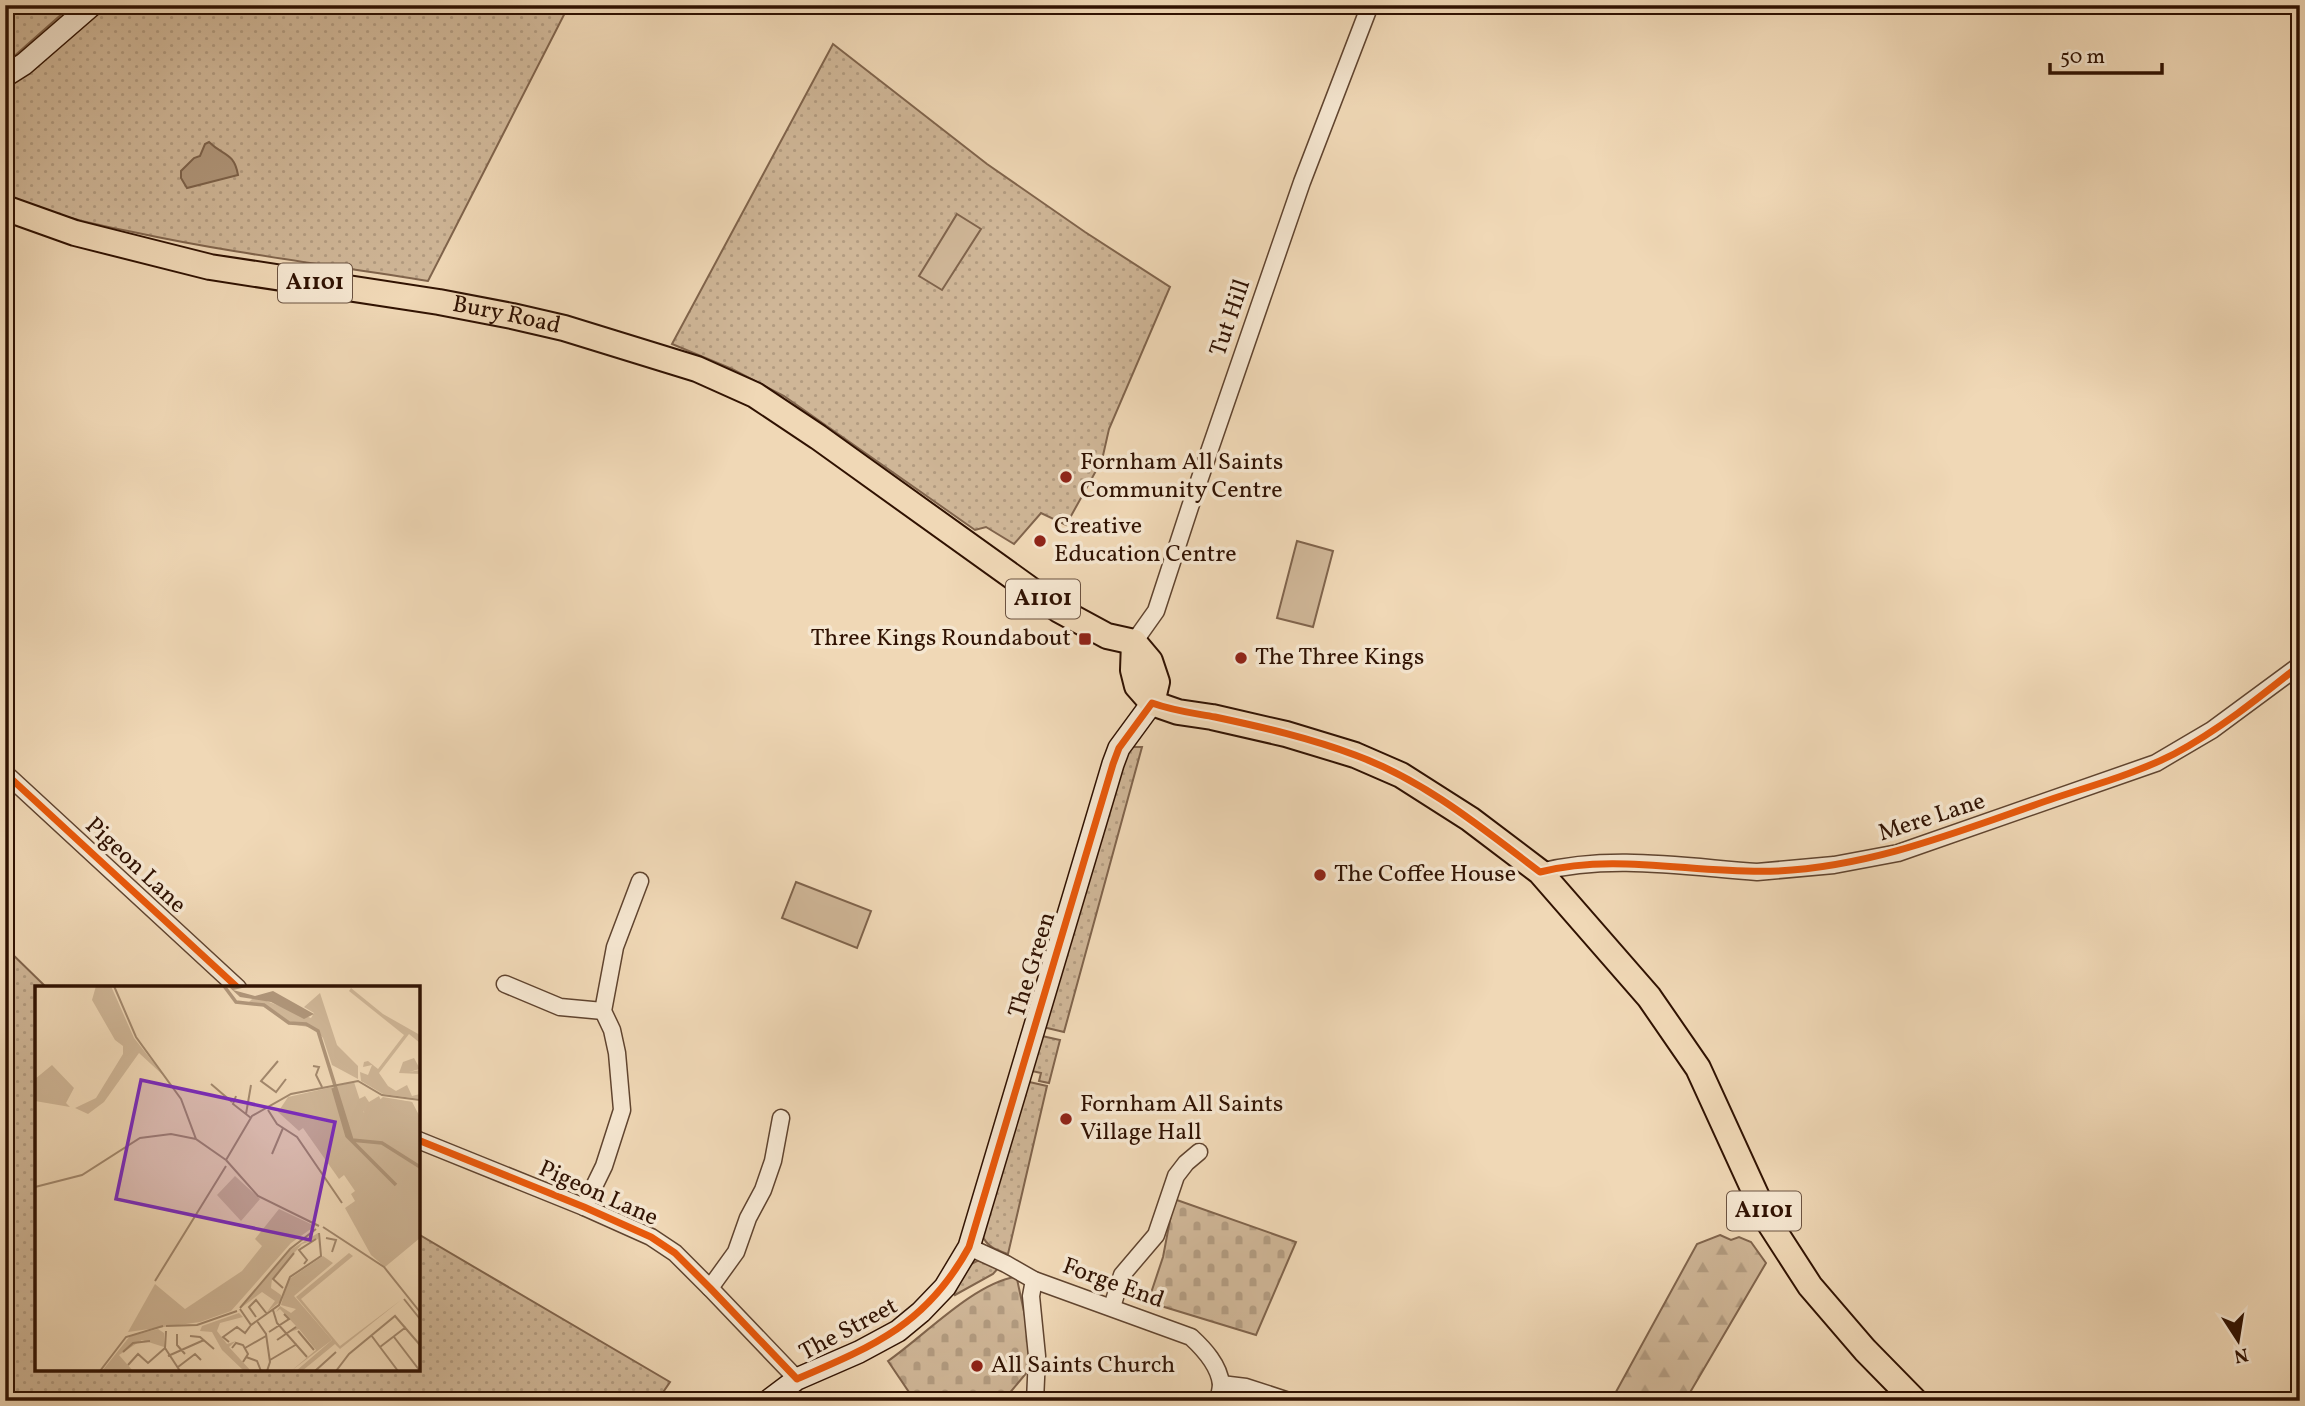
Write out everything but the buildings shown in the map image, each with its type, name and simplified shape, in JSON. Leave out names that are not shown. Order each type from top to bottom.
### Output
[{"type":"main road","points":[[5,76],[24,64],[92,5]]},
{"type":"main road","name":"Bury Road","points":[[5,208],[75,233],[210,267],[512,316],[577,331],[697,369],[755,395],[818,436],[1059,610],[1107,636],[1134,642]]},
{"type":"main road","points":[[1134,642],[1150,661],[1157,682],[1153,703]]},
{"type":"main road","name":"A1101","points":[[1153,703],[1178,712],[1286,734],[1356,755],[1413,783],[1470,820],[1540,872],[1649,997],[1698,1068],[1768,1221],[1810,1286],[1865,1350],[1915,1401]]},
{"type":"main road","name":"The Green","points":[[969,1247],[1112,764],[1119,747],[1153,703]]},
{"type":"main road","name":"The Street","points":[[768,1401],[797,1379],[859,1352],[898,1331],[945,1287],[969,1247]]},
{"type":"street","name":"Tut Hill","points":[[1134,642],[1156,611],[1293,206],[1370,5]]},
{"type":"street","name":"Mere Lane","points":[[1540,872],[1567,865],[1598,863],[1782,871],[1898,853],[2155,763],[2212,730],[2300,665]]},
{"type":"street","name":"Pigeon Lane","points":[[5,773],[236,986]]},
{"type":"street","points":[[584,1207],[604,1166],[622,1110],[617,1053],[612,1030],[603,1011],[615,947],[640,881]]},
{"type":"street","points":[[505,985],[560,1007],[603,1011]]},
{"type":"street","points":[[710,1288],[736,1252],[748,1218],[763,1190],[773,1160],[781,1118]]},
{"type":"street","name":"Pigeon Lane","points":[[420,1141],[651,1237],[675,1253],[797,1379]]},
{"type":"street","points":[[1112,1307],[1122,1275],[1156,1236],[1176,1176],[1199,1152]]},
{"type":"street","name":"Forge End","points":[[969,1247],[1034,1280],[1191,1337],[1207,1352],[1221,1384]]},
{"type":"street","points":[[1034,1280],[1031,1296],[1037,1356],[1035,1401]]},
{"type":"street","points":[[1218,1401],[1221,1384],[1245,1387],[1289,1401]]},
{"type":"green space","points":[[72,5],[11,59],[5,63],[5,6]]},
{"type":"green space","points":[[107,5],[569,5],[428,281],[243,253],[133,232],[52,212],[5,194],[5,87],[29,72]]},
{"type":"green space","points":[[833,44],[987,164],[1170,287],[1109,429],[1102,460],[1066,525],[1041,513],[1014,544],[986,527],[975,530],[784,396],[732,369],[672,344]]},
{"type":"green space","points":[[957,214],[981,229],[942,290],[919,276]]},
{"type":"green space","points":[[1297,541],[1333,551],[1313,627],[1277,618]]},
{"type":"green space","points":[[1142,747],[1064,1032],[1043,1027],[1105,806],[1129,750]]},
{"type":"green space","points":[[796,882],[871,911],[857,948],[782,918]]},
{"type":"green space","points":[[5,947],[45,986],[35,986],[35,1371],[420,1371],[420,1235],[670,1382],[657,1401],[5,1401]]},
{"type":"green space","points":[[1042,1036],[1060,1040],[1049,1083],[1039,1081],[1041,1073],[1032,1071]]},
{"type":"green space","points":[[1025,1081],[1047,1086],[1008,1254],[990,1245],[982,1235]]},
{"type":"green space","points":[[1174,1199],[1296,1242],[1256,1335],[1148,1302],[1163,1257]]},
{"type":"green space","points":[[1720,1235],[1731,1240],[1739,1237],[1751,1242],[1766,1263],[1685,1401],[1611,1401],[1697,1244]]},
{"type":"green space","points":[[981,1259],[1000,1266],[993,1274],[955,1295],[953,1290],[969,1265]]},
{"type":"green space","points":[[1015,1277],[1032,1349],[1028,1371],[1003,1401],[915,1401],[888,1361],[966,1300],[999,1282]]},
{"type":"shaded area","points":[[209,142],[231,158],[238,175],[187,188],[181,178],[181,171],[194,158],[200,156],[205,144]]},
{"type":"cycle path","points":[[420,1141],[651,1237],[675,1253],[797,1379],[896,1330],[935,1295],[969,1247],[1113,764],[1119,748],[1152,703],[1303,738],[1380,765],[1452,806],[1540,872],[1599,864],[1778,871],[1814,868],[1882,855],[1949,835],[2144,768],[2207,734],[2300,665]]},
{"type":"cycle path","points":[[5,773],[236,986]]},
{"type":"place","name":"Fornham All Saints Community Centre","points":[[1066,477]]},
{"type":"place","name":"Creative Education Centre","points":[[1040,541]]},
{"type":"place","name":"Three Kings Roundabout","points":[[1085,639]]},
{"type":"place","name":"The Three Kings","points":[[1241,658]]},
{"type":"place","name":"The Coffee House","points":[[1320,875]]},
{"type":"place","name":"Fornham All Saints Village Hall","points":[[1066,1119]]},
{"type":"place","name":"All Saints Church","points":[[977,1366]]}]
